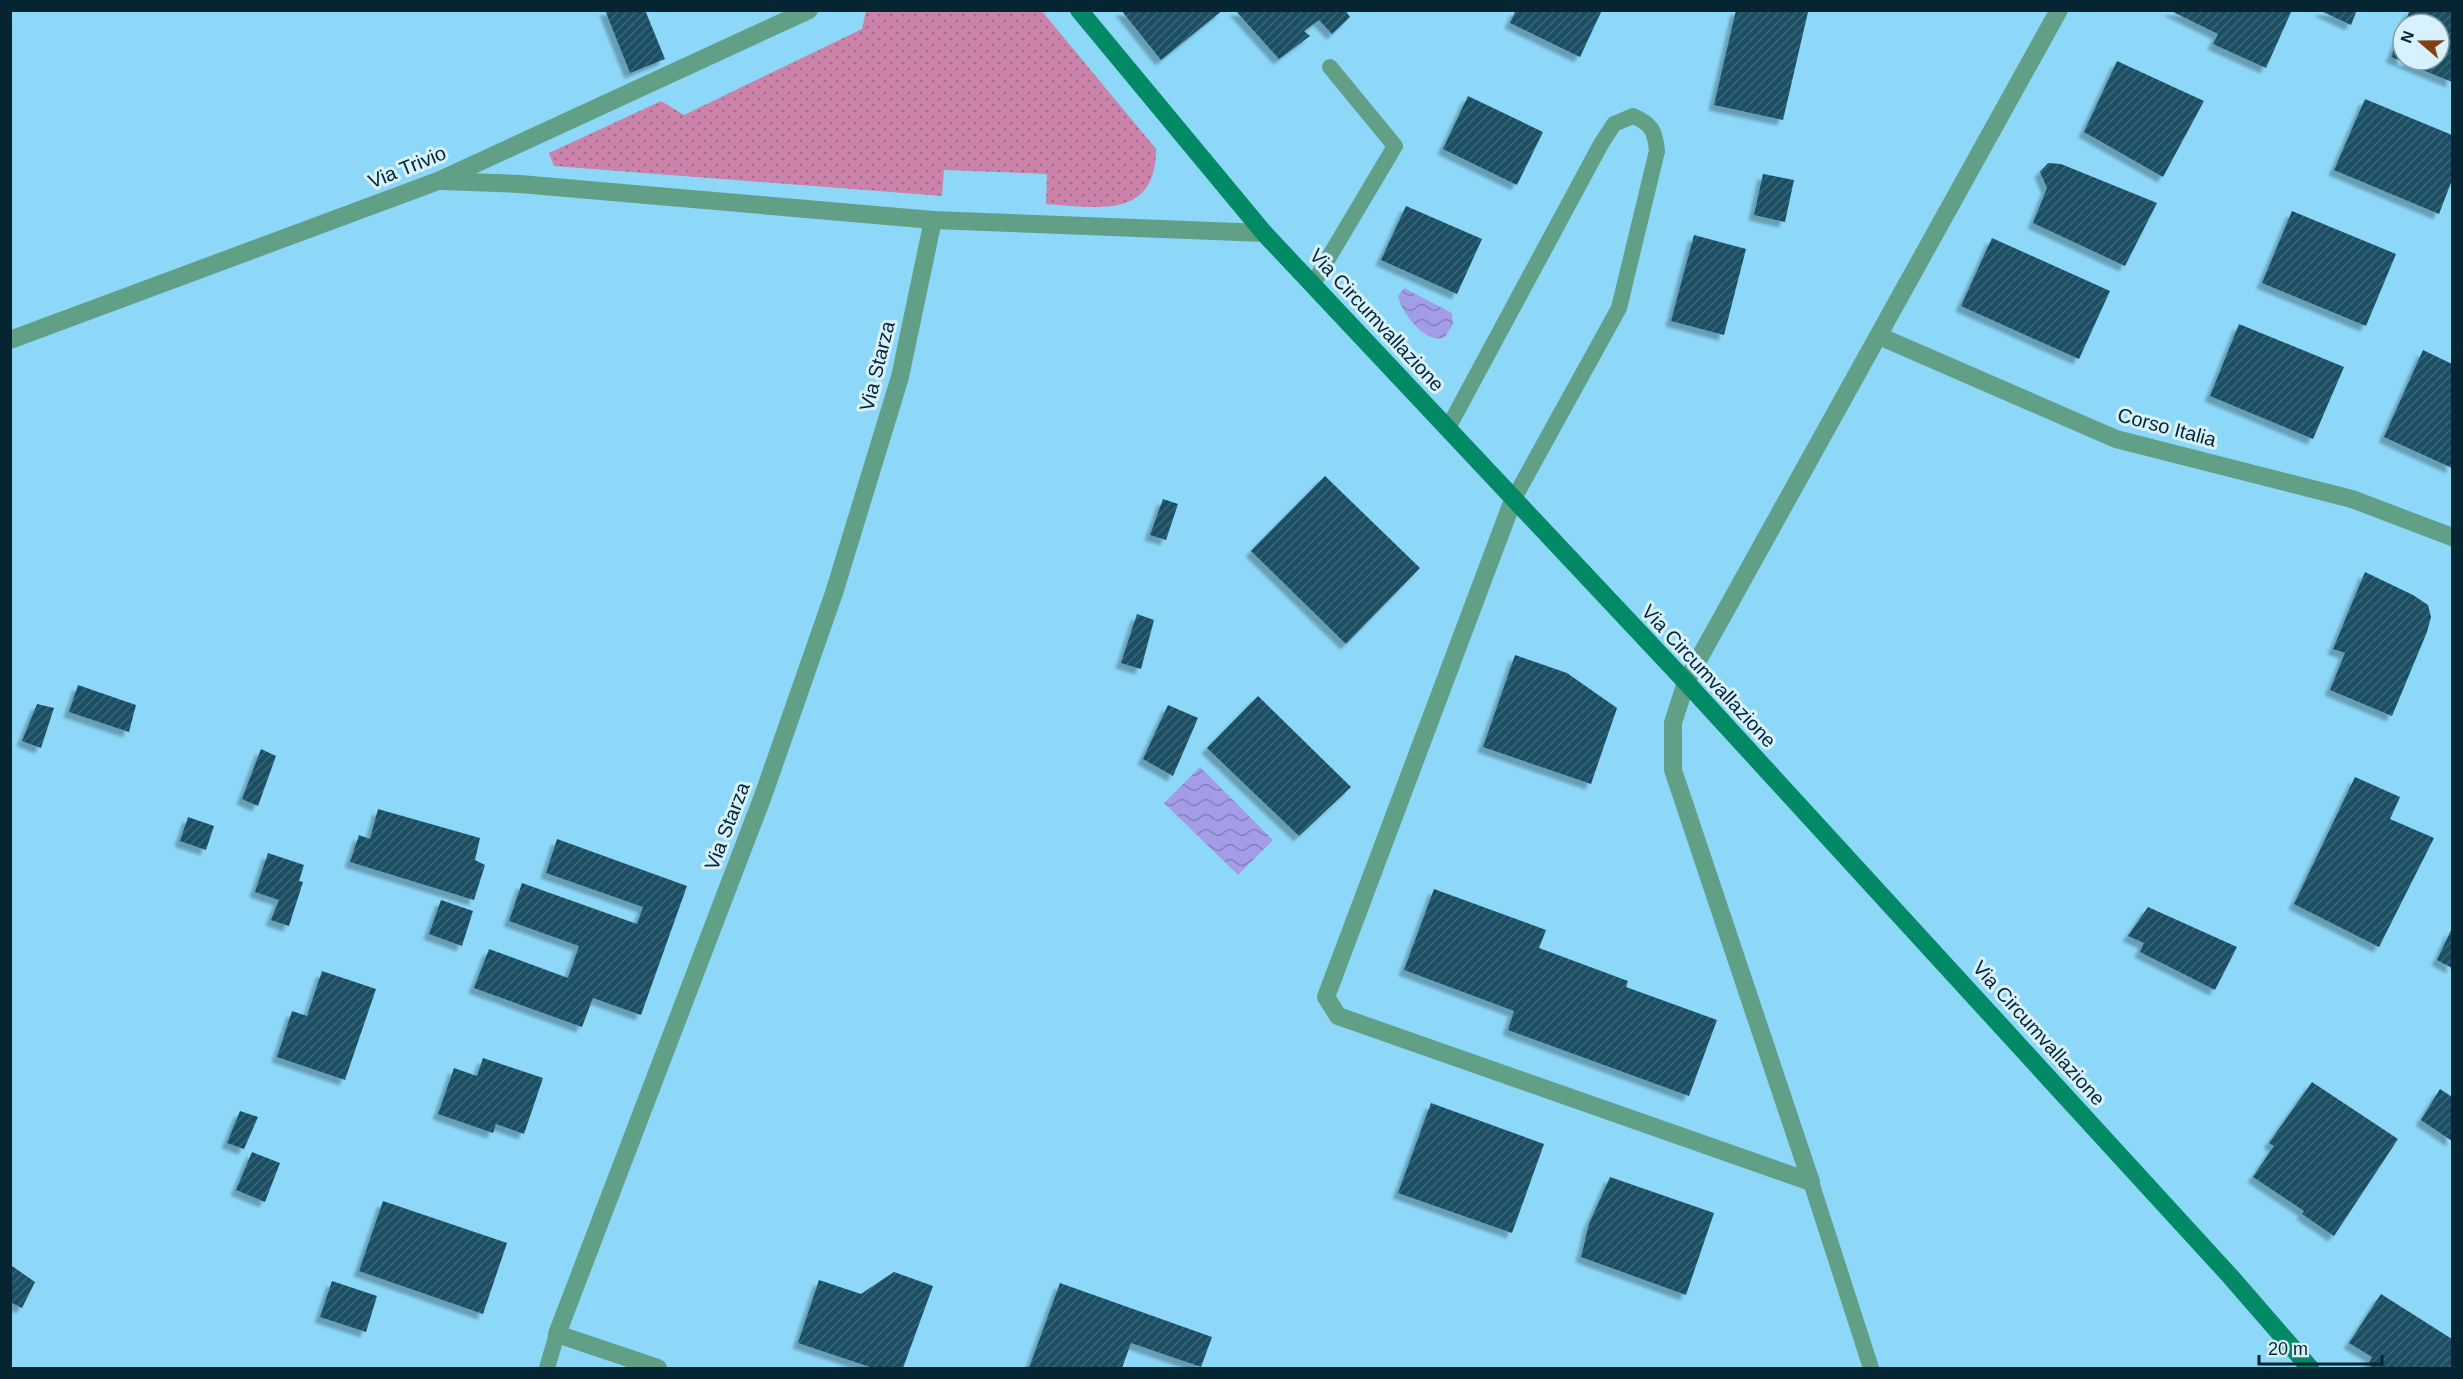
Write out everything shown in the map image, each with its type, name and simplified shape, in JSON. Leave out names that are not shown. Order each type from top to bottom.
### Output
[{"type":"street","name":"Via Trivio","points":[[10,340],[438,181],[809,10]]},
{"type":"street","name":"Via Circumvallazione","points":[[1079,10],[1264,233],[1513,500],[1686,681],[2230,1276],[2310,1368]]},
{"type":"street","points":[[1811,1182],[1673,770],[1672,723],[1686,681],[2059,10]]},
{"type":"street","points":[[438,181],[532,185],[933,220],[1264,233]]},
{"type":"street","name":"Via Starza","points":[[557,1334],[758,807],[834,593],[900,377],[933,220]]},
{"type":"street","name":"Corso Italia","points":[[1879,336],[2116,440],[2352,499],[2452,537]]},
{"type":"street","points":[[1513,500],[1326,997],[1338,1016],[1811,1182]]},
{"type":"street","points":[[557,1334],[658,1368]]},
{"type":"lane","points":[[1312,284],[1395,146],[1330,67]]},
{"type":"lane","points":[[1448,428],[1601,144],[1614,124],[1633,116],[1646,122],[1656,134],[1657,151],[1619,308],[1513,500]]},
{"type":"lane","points":[[1811,1182],[1871,1368]]},
{"type":"lane","points":[[547,1368],[557,1334]]},
{"type":"shaded area","points":[[1041,10],[1156,149],[1153,172],[1146,188],[1134,199],[1120,205],[1103,207],[1046,204],[1047,174],[944,170],[942,196],[554,166],[549,153],[661,101],[684,115],[862,29],[866,11]]},
{"type":"water","points":[[1404,288],[1452,313],[1453,324],[1445,337],[1430,337],[1409,318],[1398,296]]},
{"type":"water","points":[[1200,767],[1273,840],[1238,875],[1164,803]]},
{"type":"building","points":[[605,10],[645,10],[665,59],[630,73]]},
{"type":"building","points":[[1121,10],[1223,10],[1161,60]]},
{"type":"building","points":[[1235,10],[1345,10],[1350,17],[1332,34],[1319,20],[1304,31],[1310,36],[1279,59]]},
{"type":"building","points":[[1516,10],[1602,10],[1580,57],[1510,23]]},
{"type":"building","points":[[1736,10],[1808,12],[1783,120],[1714,105]]},
{"type":"building","points":[[2169,10],[2292,10],[2266,68],[2213,44],[2218,34]]},
{"type":"building","points":[[2319,10],[2357,10],[2351,25]]},
{"type":"building","points":[[2410,10],[2452,10],[2452,82],[2428,72],[2451,72],[2451,12],[2409,12]]},
{"type":"building","points":[[2117,61],[2204,101],[2163,177],[2084,132]]},
{"type":"building","points":[[1468,96],[1543,132],[1517,185],[1443,149]]},
{"type":"building","points":[[2365,99],[2452,135],[2452,180],[2439,214],[2334,170]]},
{"type":"building","points":[[2048,163],[2061,164],[2157,203],[2125,266],[2033,223],[2047,188],[2040,172]]},
{"type":"building","points":[[1763,174],[1794,180],[1785,222],[1754,215]]},
{"type":"building","points":[[1406,206],[1482,239],[1457,294],[1381,260]]},
{"type":"building","points":[[2292,211],[2396,254],[2366,326],[2262,283]]},
{"type":"building","points":[[1694,235],[1746,249],[1724,335],[1671,321]]},
{"type":"building","points":[[1992,238],[2110,291],[2079,359],[1961,306]]},
{"type":"building","points":[[2239,324],[2344,367],[2313,439],[2210,396]]},
{"type":"building","points":[[2423,350],[2452,364],[2452,468],[2384,437]]},
{"type":"building","points":[[1325,476],[1420,568],[1346,644],[1251,551]]},
{"type":"building","points":[[1163,499],[1178,504],[1166,540],[1150,535]]},
{"type":"building","points":[[2365,572],[2413,595],[2428,605],[2431,617],[2392,716],[2330,690],[2345,653],[2333,649]]},
{"type":"building","points":[[1137,614],[1154,620],[1141,669],[1121,663]]},
{"type":"building","points":[[1515,655],[1567,673],[1617,708],[1591,784],[1483,747]]},
{"type":"building","points":[[78,685],[136,705],[129,732],[69,712]]},
{"type":"building","points":[[1258,696],[1351,787],[1299,836],[1207,748]]},
{"type":"building","points":[[37,704],[54,708],[41,748],[22,741]]},
{"type":"building","points":[[1168,705],[1198,718],[1173,776],[1143,759]]},
{"type":"building","points":[[261,749],[276,756],[258,806],[242,799]]},
{"type":"building","points":[[2355,777],[2400,797],[2390,819],[2434,838],[2379,947],[2294,904]]},
{"type":"building","points":[[378,809],[480,838],[475,860],[485,865],[474,900],[350,862],[359,835],[370,839]]},
{"type":"building","points":[[188,817],[214,826],[206,850],[180,841]]},
{"type":"building","points":[[557,839],[687,886],[641,1015],[593,998],[582,1027],[474,988],[489,949],[568,978],[579,946],[509,921],[522,883],[637,924],[643,907],[546,873]]},
{"type":"building","points":[[268,853],[304,865],[299,881],[303,882],[289,926],[271,920],[279,900],[255,892]]},
{"type":"building","points":[[1434,889],[1546,930],[1539,948],[1628,981],[1626,987],[1717,1020],[1689,1096],[1508,1030],[1514,1011],[1404,970]]},
{"type":"building","points":[[441,900],[473,911],[462,946],[429,934]]},
{"type":"building","points":[[2148,907],[2237,947],[2215,990],[2140,952],[2144,943],[2128,936]]},
{"type":"building","points":[[2452,928],[2452,968],[2437,960]]},
{"type":"building","points":[[322,971],[376,989],[345,1080],[277,1057],[292,1011],[307,1016]]},
{"type":"building","points":[[483,1058],[543,1078],[524,1134],[496,1124],[493,1133],[438,1114],[454,1068],[477,1076]]},
{"type":"building","points":[[2312,1082],[2398,1139],[2334,1236],[2302,1214],[2304,1211],[2253,1177],[2274,1146],[2269,1143]]},
{"type":"building","points":[[2440,1089],[2452,1097],[2452,1141],[2421,1120]]},
{"type":"building","points":[[1431,1103],[1544,1144],[1512,1233],[1398,1193]]},
{"type":"building","points":[[240,1111],[258,1117],[244,1149],[227,1143]]},
{"type":"building","points":[[252,1152],[280,1163],[265,1202],[236,1190]]},
{"type":"building","points":[[1610,1177],[1714,1213],[1686,1295],[1581,1257],[1589,1224]]},
{"type":"building","points":[[383,1201],[507,1243],[483,1314],[359,1271]]},
{"type":"building","points":[[12,1266],[35,1282],[22,1308],[10,1302]]},
{"type":"building","points":[[894,1272],[933,1286],[903,1368],[873,1368],[798,1343],[819,1280],[861,1294]]},
{"type":"building","points":[[332,1281],[377,1296],[366,1332],[320,1317]]},
{"type":"building","points":[[1060,1283],[1212,1337],[1201,1367],[1131,1343],[1122,1368],[1029,1368]]},
{"type":"building","points":[[2381,1294],[2452,1339],[2452,1368],[2374,1368],[2368,1365],[2372,1357],[2349,1343]]}]
